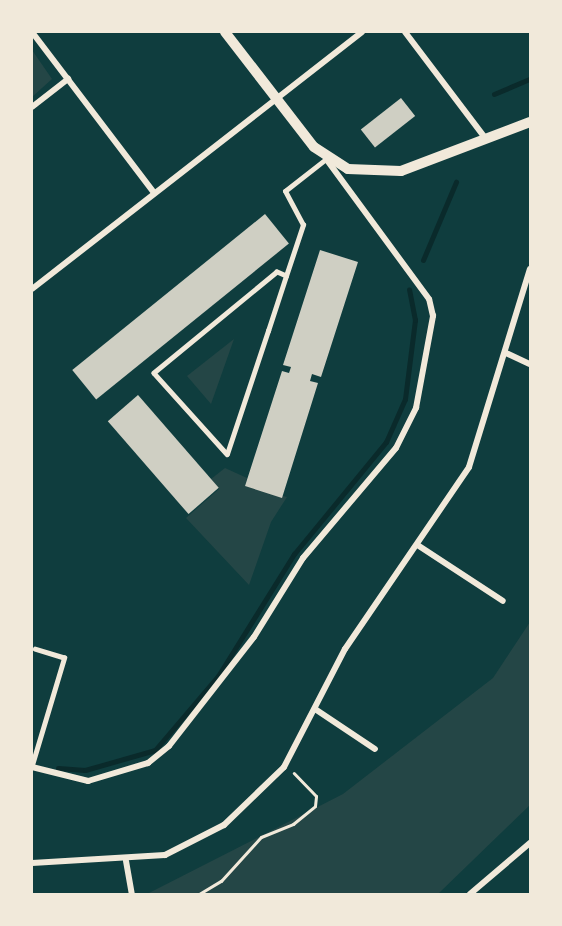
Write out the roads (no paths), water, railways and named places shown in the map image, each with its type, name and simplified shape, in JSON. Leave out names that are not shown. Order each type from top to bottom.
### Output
[{"type":"street","points":[[32,32],[154,193]]},
{"type":"street","points":[[32,766],[88,781],[148,764],[169,747],[254,637],[303,558],[396,448],[411,418],[434,316],[429,299],[326,159],[274,98],[225,32]]},
{"type":"street","points":[[32,289],[274,98],[362,32]]},
{"type":"street","points":[[405,32],[486,139]]},
{"type":"street","points":[[32,107],[68,79]]},
{"type":"street","points":[[326,159],[362,172],[401,171],[531,122]]},
{"type":"street","points":[[32,863],[126,861],[165,855],[224,825],[285,765],[350,641],[419,546],[469,467],[531,269]]},
{"type":"street","points":[[506,353],[531,364]]},
{"type":"street","points":[[419,546],[503,601]]},
{"type":"street","points":[[315,709],[375,749]]},
{"type":"street","points":[[470,894],[531,843]]},
{"type":"street","points":[[126,861],[132,894]]},
{"type":"lane","points":[[286,276],[277,272],[154,373],[227,454],[286,276],[304,218],[285,191],[326,159]]},
{"type":"lane","points":[[32,766],[64,658],[35,649]]},
{"type":"waterway","points":[[494,94],[530,79]]},
{"type":"waterway","points":[[423,260],[456,182]]},
{"type":"waterway","points":[[58,768],[85,770],[155,750],[218,676],[294,554],[386,442],[405,399],[415,320],[409,290]]}]
